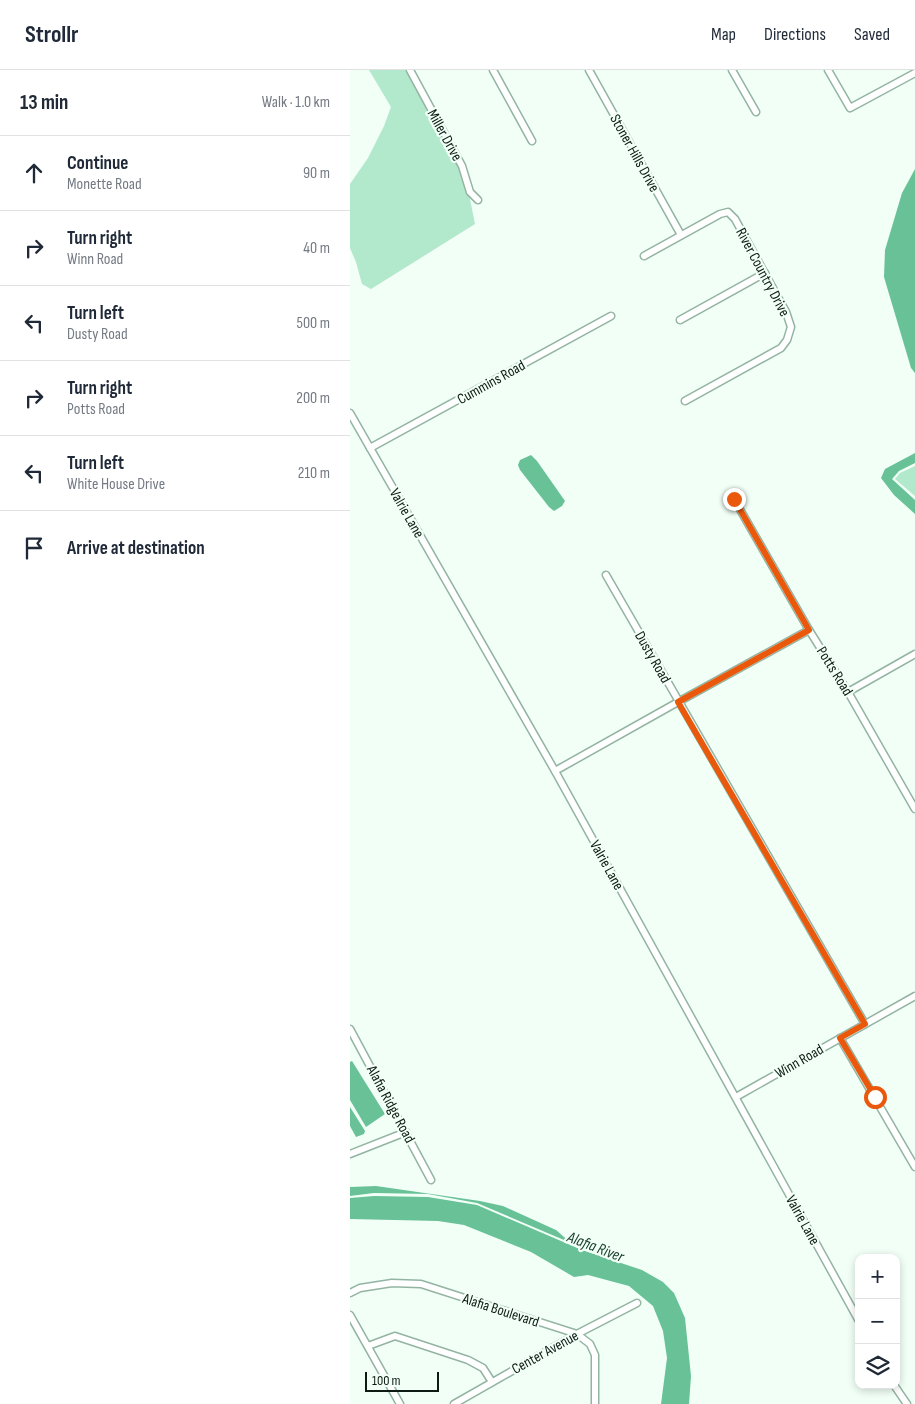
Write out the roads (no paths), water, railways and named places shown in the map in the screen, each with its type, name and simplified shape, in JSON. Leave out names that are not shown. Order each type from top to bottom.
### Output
[{"type":"street","name":"Miller Drive","points":[[410,70],[462,166],[470,192],[478,200]]},
{"type":"street","points":[[493,70],[532,141]]},
{"type":"street","name":"Stoner Hills Drive","points":[[589,70],[681,235]]},
{"type":"street","points":[[732,70],[756,112]]},
{"type":"street","points":[[828,70],[850,108],[915,73]]},
{"type":"street","name":"River Country Drive","points":[[644,256],[720,214],[728,212],[735,219],[765,272],[786,312],[791,327],[787,340],[781,348],[685,401]]},
{"type":"street","points":[[680,320],[765,272]]},
{"type":"street","name":"Cummins Road","points":[[370,448],[611,316]]},
{"type":"street","name":"Valrie Lane","points":[[350,413],[555,771],[855,1314]]},
{"type":"street","points":[[734,499],[809,630]]},
{"type":"street","name":"Dusty Road","points":[[606,575],[865,1024]]},
{"type":"street","name":"Potts Road","points":[[555,771],[809,630],[848,692],[915,809]]},
{"type":"street","points":[[848,692],[915,654]]},
{"type":"street","name":"Winn Road","points":[[736,1098],[915,996]]},
{"type":"street","name":"Alafia Ridge Road","points":[[350,1029],[432,1180]]},
{"type":"street","points":[[840,1038],[915,1167]]},
{"type":"street","points":[[350,1154],[406,1132]]},
{"type":"street","name":"Alafia Boulevard","points":[[350,1293],[360,1288],[392,1283],[421,1284],[577,1334],[590,1344],[595,1355],[595,1404]]},
{"type":"street","name":"Center Avenue","points":[[454,1404],[577,1334],[637,1303]]},
{"type":"street","points":[[350,1314],[400,1404]]},
{"type":"street","points":[[368,1346],[395,1336],[468,1360],[483,1368],[492,1382]]},
{"type":"street","points":[[897,1389],[906,1404]]},
{"type":"water label","name":"Alafia River","points":[[596,1246]]}]
